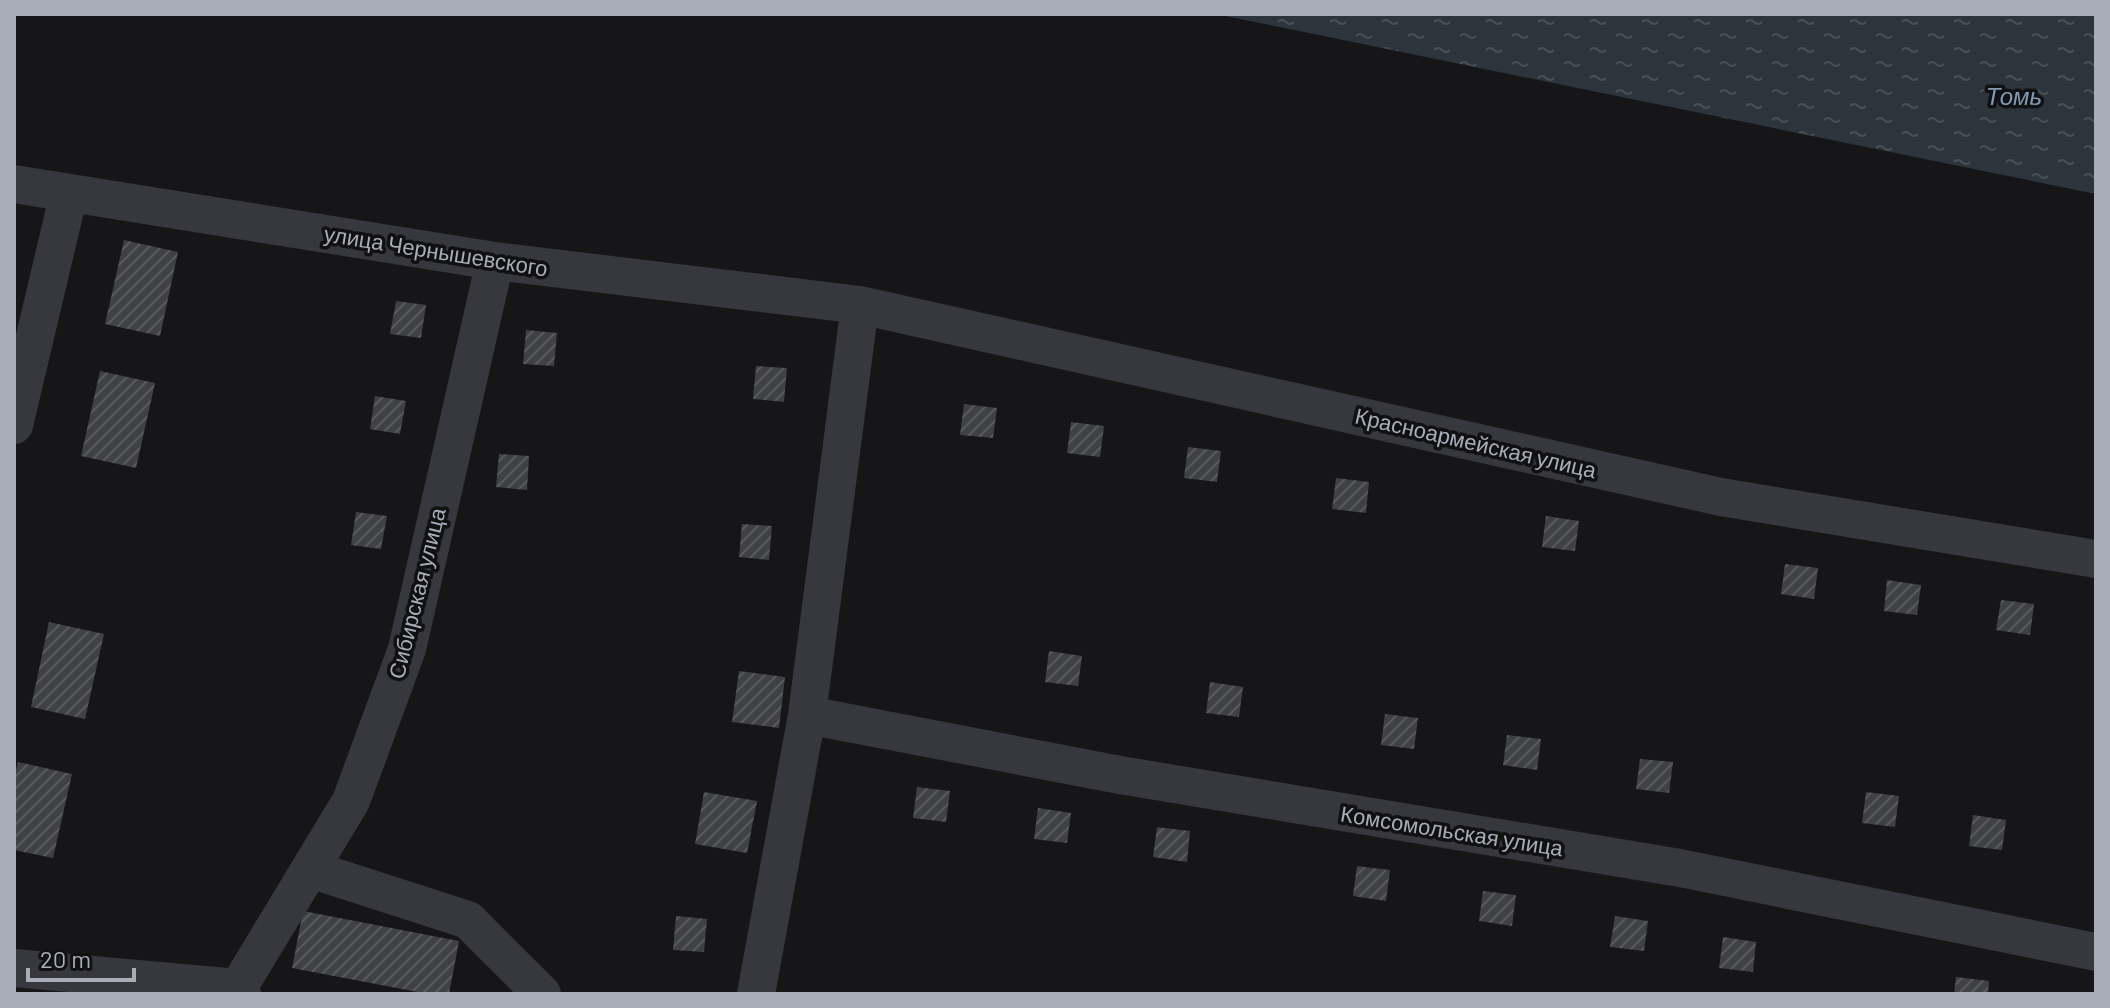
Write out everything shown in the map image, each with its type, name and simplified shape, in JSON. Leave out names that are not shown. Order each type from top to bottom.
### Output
[{"type":"street","name":"улица Чернышевского","points":[[14,184],[495,261],[860,305]]},
{"type":"street","points":[[14,425],[69,193]]},
{"type":"street","name":"Сибирская улица","points":[[240,991],[351,801],[407,649],[495,261]]},
{"type":"street","points":[[756,994],[807,715],[860,305]]},
{"type":"street","name":"Красноармейская улица","points":[[860,305],[1721,497],[2096,559]]},
{"type":"street","name":"Комсомольская улица","points":[[807,715],[1120,775],[1680,868],[2096,952]]},
{"type":"street","points":[[310,869],[468,920],[542,994]]},
{"type":"street","points":[[14,968],[240,991]]},
{"type":"water","name":"Томь","points":[[1216,14],[2096,14],[2096,194]]},
{"type":"building","points":[[124,240],[178,252],[160,336],[105,324]]},
{"type":"building","points":[[396,301],[426,305],[421,338],[390,334]]},
{"type":"building","points":[[526,330],[557,333],[554,366],[523,364]]},
{"type":"building","points":[[756,366],[787,368],[784,402],[753,399]]},
{"type":"building","points":[[100,371],[155,383],[136,468],[81,456]]},
{"type":"building","points":[[375,396],[406,401],[400,434],[370,429]]},
{"type":"building","points":[[964,404],[997,408],[993,438],[960,435]]},
{"type":"building","points":[[1071,422],[1104,426],[1100,457],[1067,453]]},
{"type":"building","points":[[1188,447],[1221,451],[1217,482],[1184,478]]},
{"type":"building","points":[[499,454],[529,456],[527,490],[496,487]]},
{"type":"building","points":[[1336,478],[1369,482],[1366,513],[1332,509]]},
{"type":"building","points":[[356,512],[387,516],[381,549],[351,545]]},
{"type":"building","points":[[1546,516],[1579,521],[1575,551],[1542,547]]},
{"type":"building","points":[[742,524],[772,526],[769,560],[739,557]]},
{"type":"building","points":[[1785,564],[1818,568],[1814,599],[1781,594]]},
{"type":"building","points":[[1887,580],[1921,585],[1917,615],[1884,611]]},
{"type":"building","points":[[2001,600],[2034,604],[2030,635],[1996,630]]},
{"type":"building","points":[[49,622],[104,634],[85,719],[31,707]]},
{"type":"building","points":[[1049,651],[1082,656],[1078,686],[1045,682]]},
{"type":"building","points":[[739,671],[785,677],[779,728],[732,722]]},
{"type":"building","points":[[1210,682],[1243,687],[1239,717],[1206,713]]},
{"type":"building","points":[[1385,714],[1418,718],[1414,749],[1381,745]]},
{"type":"building","points":[[1507,735],[1541,739],[1537,770],[1503,765]]},
{"type":"building","points":[[1640,759],[1673,762],[1669,793],[1636,789]]},
{"type":"building","points":[[18,762],[72,774],[53,858],[14,850],[14,778]]},
{"type":"building","points":[[917,787],[950,791],[946,822],[913,818]]},
{"type":"building","points":[[704,792],[757,801],[747,853],[695,844]]},
{"type":"building","points":[[1866,792],[1899,796],[1895,827],[1862,823]]},
{"type":"building","points":[[1038,808],[1071,813],[1067,843],[1034,839]]},
{"type":"building","points":[[1973,815],[2006,820],[2002,850],[1969,846]]},
{"type":"building","points":[[1157,827],[1190,831],[1187,862],[1153,857]]},
{"type":"building","points":[[1357,866],[1390,870],[1386,901],[1353,896]]},
{"type":"building","points":[[1483,891],[1516,895],[1512,926],[1479,921]]},
{"type":"building","points":[[303,911],[459,941],[449,994],[428,994],[292,968]]},
{"type":"building","points":[[676,916],[707,919],[704,952],[673,950]]},
{"type":"building","points":[[1615,916],[1648,921],[1644,951],[1610,947]]},
{"type":"building","points":[[1723,937],[1756,942],[1753,972],[1719,968]]},
{"type":"building","points":[[1956,977],[1989,981],[1988,994],[1954,994]]}]
